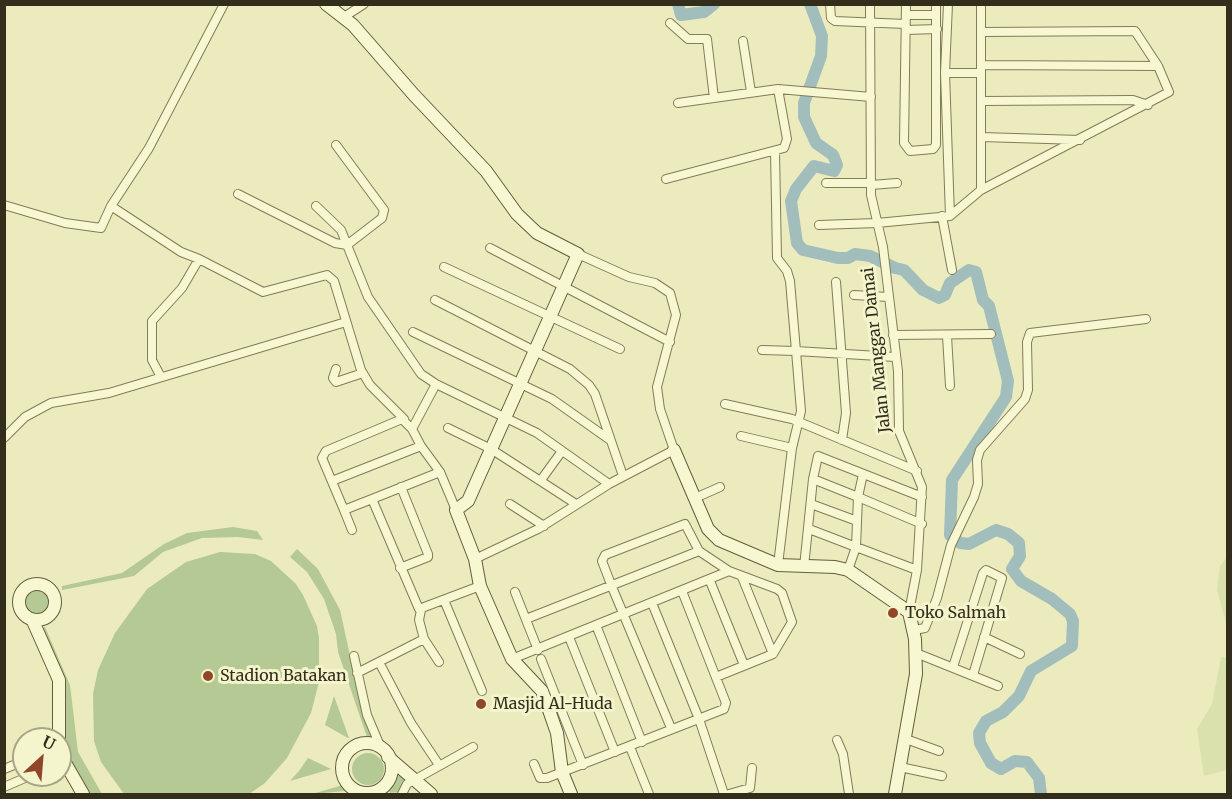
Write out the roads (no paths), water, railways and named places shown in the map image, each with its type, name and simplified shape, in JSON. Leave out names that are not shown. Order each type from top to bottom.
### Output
[{"type":"street","points":[[4,205],[65,223],[101,228],[111,206],[149,148],[224,4]]},
{"type":"street","points":[[326,4],[344,17],[486,171],[517,214],[537,233],[629,277],[664,287],[675,303],[676,315],[657,387],[660,409],[674,450],[708,528],[719,540],[778,565],[835,567],[848,570],[909,612]]},
{"type":"street","points":[[344,17],[364,4]]},
{"type":"street","points":[[830,4],[832,20],[906,23],[937,29]]},
{"type":"street","name":"Jalan Manggar Damai","points":[[870,4],[871,184],[883,247],[896,357],[899,431],[917,471],[922,496],[917,570],[909,612],[914,630],[916,674],[903,738],[896,790]]},
{"type":"street","points":[[906,4],[904,143],[910,151],[933,148],[936,145],[936,4]]},
{"type":"street","points":[[948,4],[945,73],[946,216],[952,270]]},
{"type":"street","points":[[981,4],[981,190]]},
{"type":"street","points":[[906,23],[936,15]]},
{"type":"street","points":[[670,23],[688,39],[707,39],[714,98]]},
{"type":"street","points":[[819,225],[877,223],[946,216],[981,190],[1081,140],[1169,92],[1158,66],[1135,31],[981,32]]},
{"type":"street","points":[[743,41],[751,92]]},
{"type":"street","points":[[945,73],[981,69],[1158,66]]},
{"type":"street","points":[[666,179],[784,148],[787,142],[778,89]]},
{"type":"street","points":[[678,104],[778,89],[871,97]]},
{"type":"street","points":[[981,101],[1133,100],[1148,105]]},
{"type":"street","points":[[981,137],[1081,140]]},
{"type":"street","points":[[237,194],[335,243],[346,245],[382,218],[384,210],[336,145]]},
{"type":"street","points":[[775,152],[777,258],[787,270],[790,281],[801,411],[792,448],[778,565]]},
{"type":"street","points":[[826,183],[897,183]]},
{"type":"street","points":[[111,206],[182,252],[263,292],[327,275],[334,281],[363,373],[376,392],[412,429],[462,506],[480,586],[512,659],[542,691],[557,733],[562,772],[570,795]]},
{"type":"street","points":[[316,206],[341,230],[368,297],[421,374],[436,384],[506,416],[609,484]]},
{"type":"street","points":[[490,248],[670,342]]},
{"type":"street","points":[[462,506],[521,384],[578,254]]},
{"type":"street","points":[[161,378],[152,360],[152,321],[182,288],[199,259]]},
{"type":"street","points":[[444,267],[620,350]]},
{"type":"street","points":[[836,282],[846,413],[842,441]]},
{"type":"street","points":[[854,295],[888,297]]},
{"type":"street","points":[[435,300],[570,369],[589,385],[595,394],[623,476]]},
{"type":"street","points":[[914,630],[926,627],[953,541],[974,497],[978,484],[977,460],[980,450],[1025,399],[1028,390],[1027,342],[1030,333],[1146,319]]},
{"type":"street","points":[[4,438],[26,417],[51,403],[109,393],[346,322]]},
{"type":"street","points":[[413,332],[552,399],[610,440]]},
{"type":"street","points":[[893,335],[991,334]]},
{"type":"street","points":[[947,336],[950,386]]},
{"type":"street","points":[[762,350],[896,357]]},
{"type":"street","points":[[336,369],[333,378],[336,382],[363,373]]},
{"type":"street","points":[[412,429],[436,384]]},
{"type":"street","points":[[725,404],[799,422],[917,471]]},
{"type":"street","points":[[352,530],[322,458],[326,451],[404,419]]},
{"type":"street","points":[[448,428],[491,449],[576,504]]},
{"type":"street","points":[[741,436],[792,448]]},
{"type":"street","points":[[332,481],[421,446]]},
{"type":"street","points":[[475,559],[543,526],[609,484],[674,450]]},
{"type":"street","points":[[541,480],[562,451]]},
{"type":"street","points":[[804,567],[813,479],[818,456],[922,496]]},
{"type":"street","points":[[344,510],[440,472]]},
{"type":"street","points":[[848,570],[856,547],[858,497],[863,474]]},
{"type":"street","points":[[813,479],[921,524]]},
{"type":"street","points":[[400,568],[428,557],[401,487]]},
{"type":"street","points":[[695,498],[720,487]]},
{"type":"street","points":[[372,499],[413,600],[421,610],[419,620],[424,639],[439,662]]},
{"type":"street","points":[[510,504],[543,526]]},
{"type":"street","points":[[811,504],[857,521]]},
{"type":"street","points":[[671,728],[602,561],[605,555],[685,524],[699,551],[729,572],[779,591],[793,619],[773,654],[716,677]]},
{"type":"street","points":[[808,529],[917,570]]},
{"type":"street","points":[[526,619],[699,551]]},
{"type":"street","points":[[954,667],[982,573],[986,570],[1002,578],[973,675]]},
{"type":"street","points":[[512,659],[539,654],[596,625],[729,572]]},
{"type":"street","points":[[742,577],[773,654]]},
{"type":"street","points":[[710,581],[744,665]]},
{"type":"street","points":[[421,610],[480,586]]},
{"type":"street","points":[[534,764],[541,779],[630,747],[726,706],[682,591]]},
{"type":"street","points":[[515,592],[583,765]]},
{"type":"street","points":[[444,600],[482,691]]},
{"type":"street","points":[[652,603],[699,719],[725,793],[750,788],[752,768]]},
{"type":"street","points":[[32,619],[59,680],[59,727]]},
{"type":"street","points":[[596,625],[642,742]]},
{"type":"street","points":[[569,637],[615,752]]},
{"type":"street","points":[[984,638],[1020,654]]},
{"type":"street","points":[[357,673],[380,664],[424,639]]},
{"type":"street","points":[[916,653],[998,686]]},
{"type":"street","points":[[354,656],[367,715],[385,752],[391,775],[376,793],[352,793],[342,774],[347,753],[352,748],[366,743],[385,752],[431,795]]},
{"type":"street","points":[[380,664],[407,714],[439,765]]},
{"type":"street","points":[[903,738],[939,751]]},
{"type":"street","points":[[837,740],[843,754],[849,795]]},
{"type":"street","points":[[402,795],[407,784],[414,779],[473,747]]},
{"type":"street","points":[[630,747],[649,795]]},
{"type":"street","points":[[900,767],[942,776]]},
{"type":"street","points":[[72,778],[83,795]]},
{"type":"waterway","points":[[678,4],[681,15],[704,12],[714,4]]},
{"type":"waterway","points":[[810,4],[822,36],[821,56],[804,103],[804,117],[816,143],[833,155],[837,165],[834,171],[814,166],[796,189],[791,201],[797,243],[803,250],[838,258],[848,258],[855,254],[870,256],[904,270],[923,290],[939,298],[945,295],[950,283],[969,270],[976,272],[983,300],[989,306],[1008,381],[1006,397],[952,480],[950,535],[960,543],[969,544],[996,530],[1008,534],[1019,543],[1020,556],[1012,569],[1021,581],[1052,599],[1070,614],[1073,621],[1072,646],[1031,671],[1019,696],[1003,712],[986,721],[979,733],[980,743],[991,763],[1001,769],[1015,761],[1027,762],[1039,778],[1041,794]]},
{"type":"place","name":"Toko Salmah","points":[[893,613]]},
{"type":"place","name":"Stadion Batakan","points":[[208,676]]},
{"type":"place","name":"Masjid Al-Huda","points":[[481,704]]}]
